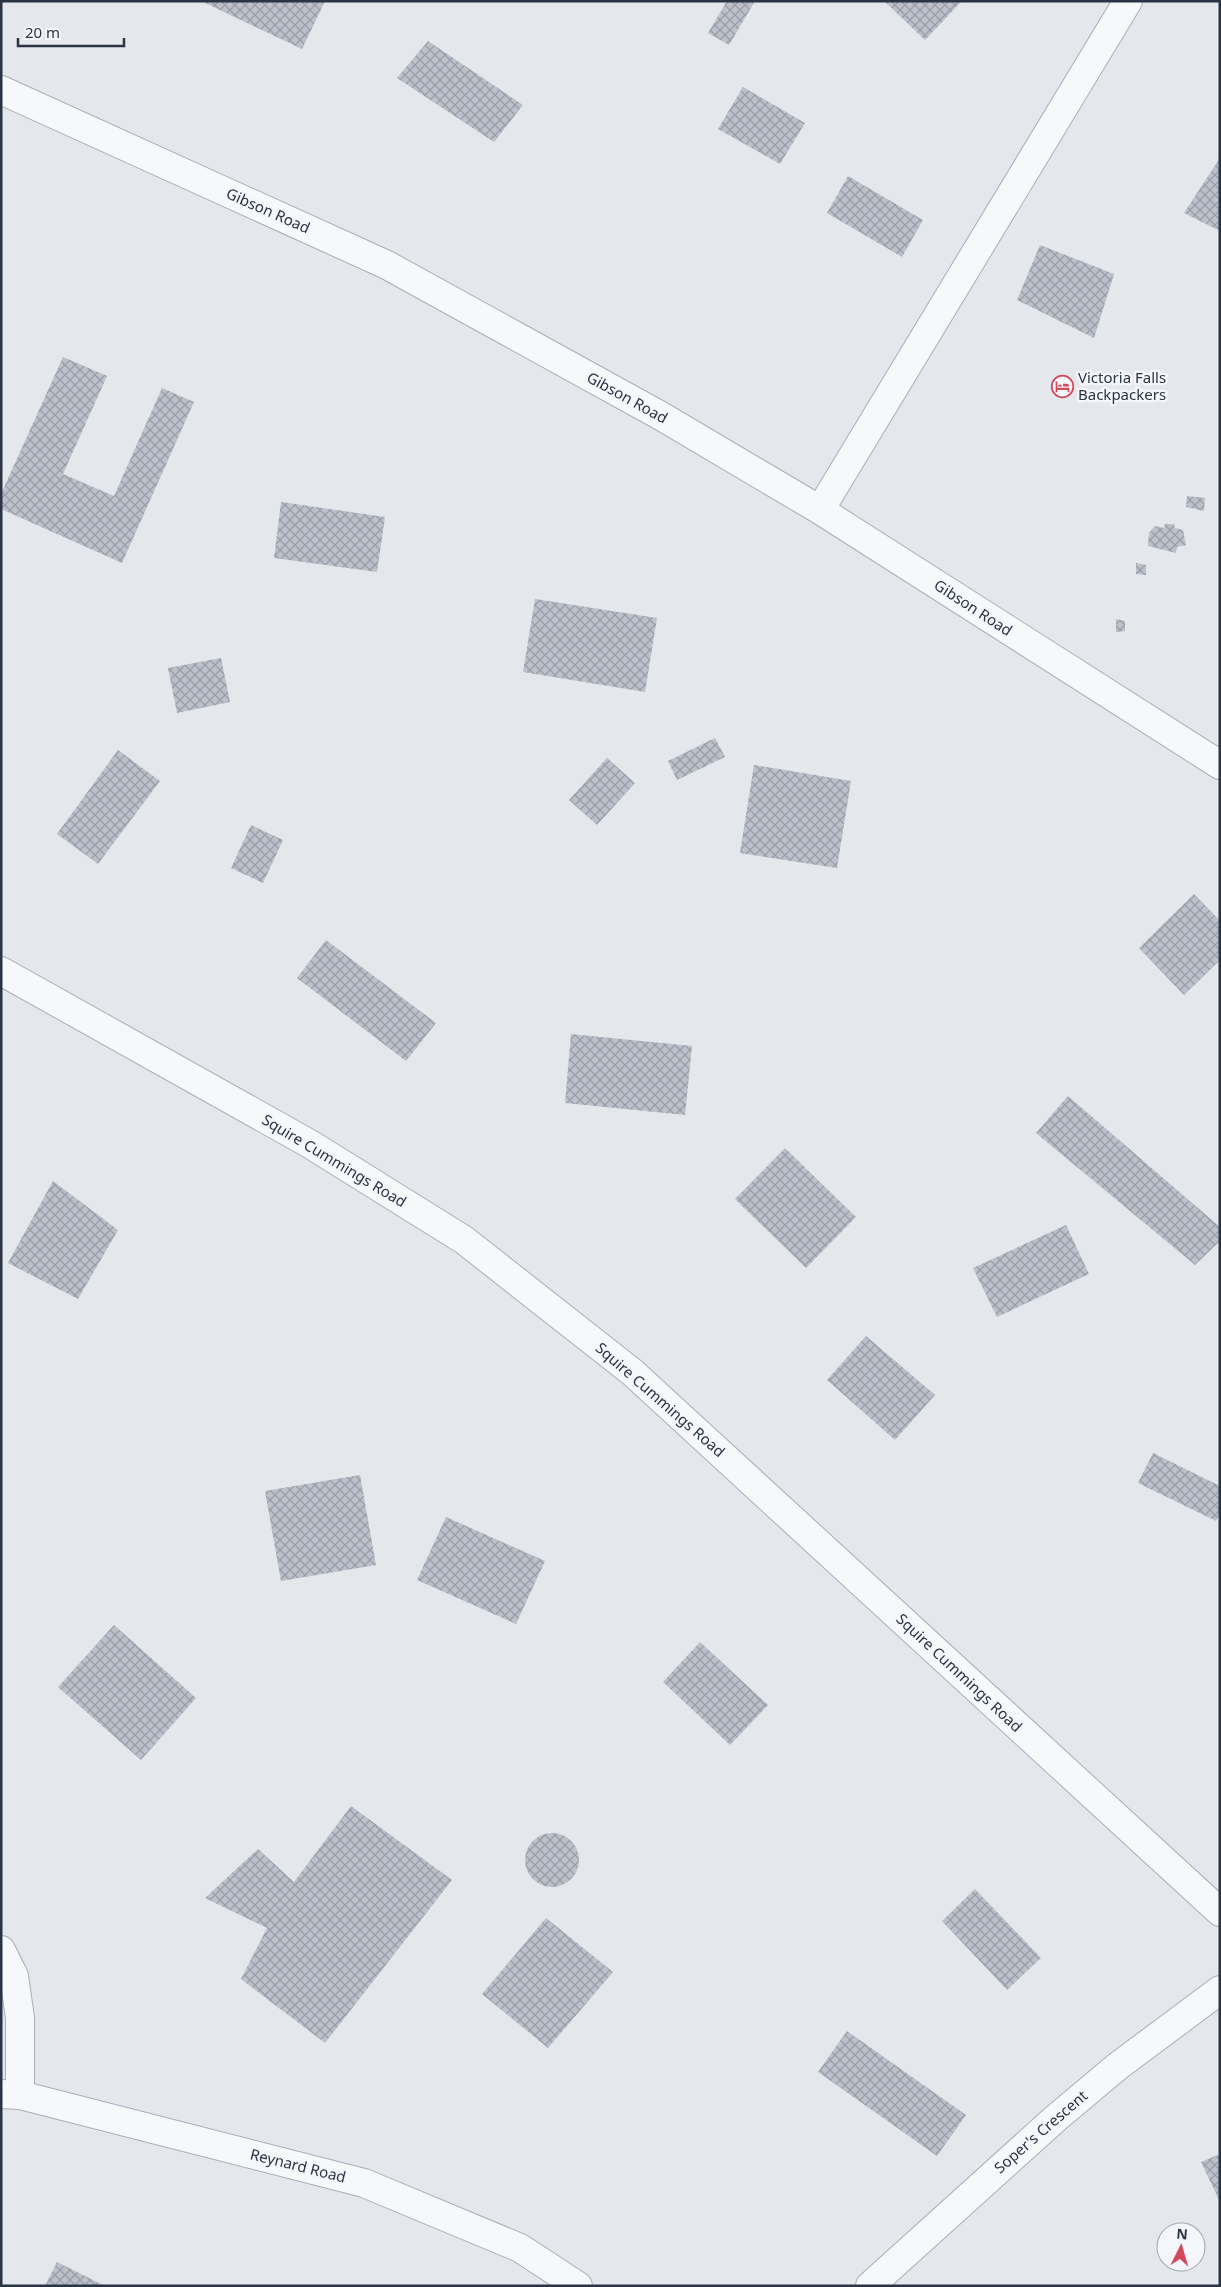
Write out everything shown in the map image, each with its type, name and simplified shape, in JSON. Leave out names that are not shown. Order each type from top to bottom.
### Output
[{"type":"street","points":[[820,510],[1128,1]]},
{"type":"street","name":"Gibson Road","points":[[1,90],[387,265],[661,416],[820,510],[1220,765]]},
{"type":"street","name":"Squire Cummings Road","points":[[1,971],[310,1144],[464,1240],[632,1372],[1220,1912]]},
{"type":"street","points":[[1,1950],[14,1976],[20,2018],[11,2094]]},
{"type":"street","name":"Soper's Crescent","points":[[870,2286],[1062,2112],[1118,2066],[1220,1990]]},
{"type":"street","name":"Reynard Road","points":[[11,2094],[364,2182],[520,2248],[578,2286]]},
{"type":"building","points":[[201,1],[325,1],[302,49]]},
{"type":"building","points":[[727,1],[755,1],[729,45],[708,33]]},
{"type":"building","points":[[884,1],[962,1],[925,40]]},
{"type":"building","points":[[428,41],[523,105],[494,142],[397,78]]},
{"type":"building","points":[[743,87],[805,123],[780,164],[718,129]]},
{"type":"building","points":[[1220,158],[1220,231],[1184,213]]},
{"type":"building","points":[[848,176],[923,220],[902,257],[827,213]]},
{"type":"building","points":[[1040,245],[1114,274],[1094,338],[1017,300]]},
{"type":"building","points":[[63,357],[107,376],[63,474],[114,496],[162,388],[194,402],[122,563],[1,509],[1,494]]},
{"type":"building","points":[[1187,496],[1205,498],[1204,511],[1186,507]]},
{"type":"building","points":[[281,502],[385,517],[377,572],[274,558]]},
{"type":"building","points":[[1165,524],[1174,524],[1175,528],[1183,530],[1186,545],[1177,547],[1176,553],[1148,546],[1149,533],[1155,526],[1164,528]]},
{"type":"building","points":[[1136,563],[1146,565],[1146,575],[1136,574]]},
{"type":"building","points":[[535,599],[657,618],[645,692],[523,672]]},
{"type":"building","points":[[1116,619],[1125,621],[1125,631],[1116,632]]},
{"type":"building","points":[[221,658],[230,702],[177,713],[168,668]]},
{"type":"building","points":[[715,738],[725,757],[677,780],[668,761]]},
{"type":"building","points":[[118,750],[160,781],[98,864],[57,834]]},
{"type":"building","points":[[607,758],[635,783],[597,825],[569,800]]},
{"type":"building","points":[[754,765],[851,781],[837,868],[740,853]]},
{"type":"building","points":[[251,825],[283,840],[263,883],[231,868]]},
{"type":"building","points":[[1194,894],[1220,921],[1220,960],[1184,995],[1139,948]]},
{"type":"building","points":[[326,940],[436,1023],[406,1061],[297,978]]},
{"type":"building","points":[[571,1034],[692,1046],[685,1115],[565,1103]]},
{"type":"building","points":[[1068,1096],[1220,1227],[1220,1241],[1195,1265],[1036,1133]]},
{"type":"building","points":[[785,1148],[856,1217],[806,1268],[735,1199]]},
{"type":"building","points":[[53,1181],[118,1230],[78,1299],[8,1263]]},
{"type":"building","points":[[1066,1225],[1089,1274],[997,1317],[973,1268]]},
{"type":"building","points":[[866,1336],[935,1395],[895,1440],[827,1380]]},
{"type":"building","points":[[1153,1453],[1220,1486],[1220,1513],[1216,1521],[1138,1483]]},
{"type":"building","points":[[360,1475],[376,1565],[281,1581],[265,1491]]},
{"type":"building","points":[[446,1517],[545,1561],[516,1624],[417,1580]]},
{"type":"building","points":[[114,1625],[196,1698],[141,1760],[58,1687]]},
{"type":"building","points":[[700,1642],[768,1705],[730,1745],[663,1682]]},
{"type":"building","points":[[351,1806],[452,1880],[325,2043],[241,1979],[267,1928],[205,1898],[258,1849],[294,1882]]},
{"type":"building","points":[[547,1833],[557,1833],[567,1837],[575,1845],[579,1860],[575,1875],[567,1883],[557,1887],[547,1887],[537,1883],[529,1875],[525,1865],[525,1855],[529,1845],[537,1837]]},
{"type":"building","points":[[975,1889],[1041,1958],[1007,1990],[942,1921]]},
{"type":"building","points":[[546,1918],[613,1972],[548,2048],[482,1994]]},
{"type":"building","points":[[847,2031],[966,2115],[937,2156],[818,2072]]},
{"type":"building","points":[[1220,2154],[1220,2202],[1201,2162]]},
{"type":"building","points":[[57,2262],[105,2286],[45,2286]]},
{"type":"place","name":"Victoria Falls Backpackers","points":[[1062,387]]}]
